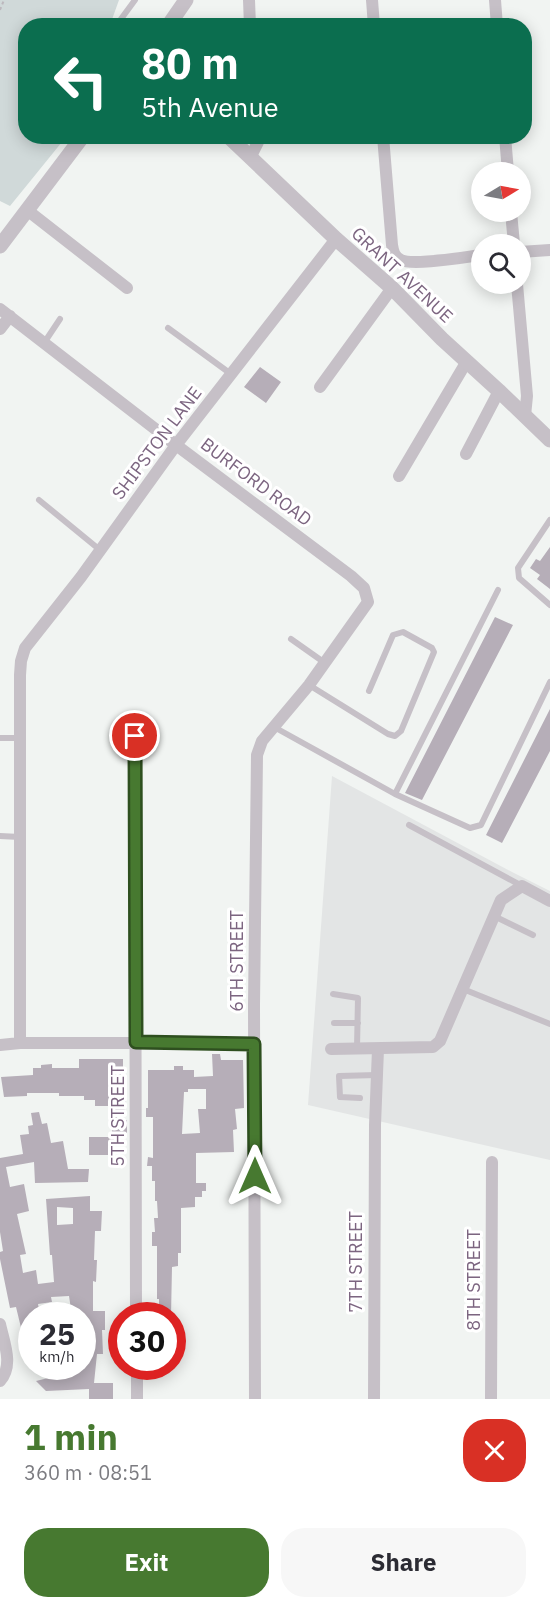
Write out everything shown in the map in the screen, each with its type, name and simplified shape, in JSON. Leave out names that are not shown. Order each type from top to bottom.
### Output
[{"type":"street","points":[[174,18],[186,0]]},
{"type":"street","points":[[249,0],[250,18]]},
{"type":"street","points":[[372,0],[373,18]]},
{"type":"street","points":[[495,0],[496,18]]},
{"type":"street","points":[[0,246],[77,144]]},
{"type":"street","name":"GRANT AVENUE","points":[[236,144],[336,239],[392,288],[442,339],[550,440]]},
{"type":"street","points":[[250,158],[257,144]]},
{"type":"street","points":[[384,144],[392,245],[398,258],[411,262],[471,256]]},
{"type":"street","points":[[506,144],[507,162]]},
{"type":"street","points":[[27,210],[127,288]]},
{"type":"street","name":"SHIPSTON LANE","points":[[20,1043],[20,675],[25,648],[176,445],[336,239]]},
{"type":"street","points":[[531,251],[550,250]]},
{"type":"street","points":[[320,387],[392,288]]},
{"type":"street","points":[[518,294],[527,396],[525,416]]},
{"type":"street","points":[[0,329],[5,312]]},
{"type":"street","name":"BURFORD ROAD","points":[[5,312],[360,584],[368,602],[325,663]]},
{"type":"street","points":[[399,476],[467,362]]},
{"type":"street","points":[[466,454],[499,391]]},
{"type":"street","points":[[274,727],[325,663]]},
{"type":"street","name":"6TH STREET","points":[[255,1399],[255,770],[262,741],[274,727]]},
{"type":"street","name":"5TH STREET","points":[[135,736],[136,1302]]},
{"type":"street","points":[[331,1049],[433,1047],[440,1041],[501,900],[522,886],[550,901]]},
{"type":"street","points":[[0,1045],[136,1042],[254,1044]]},
{"type":"street","name":"7TH STREET","points":[[374,1399],[375,1125],[378,1049]]},
{"type":"street","name":"8TH STREET","points":[[491,1399],[492,1162]]},
{"type":"street","points":[[0,1324],[8,1366],[0,1381]]},
{"type":"street","points":[[137,1380],[137,1399]]},
{"type":"lane","points":[[122,18],[135,0]]},
{"type":"lane","points":[[44,343],[60,319]]},
{"type":"lane","points":[[168,328],[231,375]]},
{"type":"lane","points":[[39,500],[100,550]]},
{"type":"lane","points":[[550,520],[517,573],[519,578],[550,604]]},
{"type":"lane","points":[[395,794],[498,590]]},
{"type":"lane","points":[[309,685],[388,734],[395,736],[401,732],[434,652],[432,648],[404,632],[393,636],[369,691]]},
{"type":"lane","points":[[291,639],[325,663]]},
{"type":"lane","points":[[274,727],[395,794],[470,828],[481,825],[550,682]]},
{"type":"lane","points":[[0,738],[20,738]]},
{"type":"lane","points":[[409,825],[522,886]]},
{"type":"lane","points":[[0,836],[20,837]]},
{"type":"lane","points":[[494,916],[532,935]]},
{"type":"lane","points":[[463,989],[550,1024]]},
{"type":"lane","points":[[333,994],[358,998],[357,1049]]},
{"type":"lane","points":[[334,1023],[358,1023]]},
{"type":"lane","points":[[360,1098],[340,1097],[339,1076],[377,1075]]},
{"type":"path","points":[[0,10],[4,0]]},
{"type":"shaded area","points":[[0,0],[119,0],[113,18],[18,18],[18,144],[60,144],[10,206],[0,201]]},
{"type":"shaded area","points":[[332,776],[550,891],[550,1160],[308,1105]]},
{"type":"building","points":[[260,367],[281,382],[266,403],[244,387]]},
{"type":"building","points":[[550,547],[550,589],[537,579],[540,575],[530,568],[536,559],[540,561]]},
{"type":"building","points":[[495,617],[513,625],[422,800],[405,793]]},
{"type":"building","points":[[550,709],[550,751],[502,843],[486,835]]},
{"type":"building","points":[[212,1054],[220,1054],[221,1060],[243,1060],[244,1108],[235,1109],[237,1129],[233,1130],[234,1152],[196,1153],[196,1183],[206,1183],[206,1191],[202,1191],[202,1197],[195,1197],[195,1207],[181,1208],[181,1253],[178,1253],[178,1266],[172,1267],[171,1302],[159,1302],[157,1299],[157,1246],[152,1246],[152,1232],[155,1232],[154,1218],[158,1218],[157,1201],[155,1201],[155,1181],[152,1181],[152,1166],[147,1166],[148,1157],[153,1158],[153,1117],[146,1117],[148,1070],[174,1070],[174,1066],[183,1066],[183,1070],[194,1070],[194,1077],[213,1076]],"holes":[[[188,1089],[206,1089],[206,1109],[198,1109],[200,1133],[182,1134],[184,1092],[188,1092]]]},
{"type":"building","points":[[79,1059],[123,1059],[123,1076],[118,1076],[118,1097],[126,1098],[123,1120],[127,1120],[127,1133],[112,1133],[112,1106],[95,1106],[95,1100],[84,1100],[84,1096],[27,1093],[27,1096],[4,1097],[1,1077],[33,1075],[33,1068],[41,1068],[41,1065],[52,1064],[52,1068],[79,1068]]},
{"type":"building","points":[[39,1112],[42,1124],[47,1123],[51,1143],[63,1141],[68,1169],[89,1169],[88,1182],[35,1183],[34,1162],[6,1167],[10,1187],[24,1184],[29,1211],[17,1214],[26,1254],[20,1255],[23,1273],[36,1270],[38,1284],[54,1282],[46,1199],[90,1196],[90,1211],[102,1211],[101,1231],[95,1231],[94,1260],[97,1260],[96,1282],[93,1281],[93,1302],[70,1302],[69,1296],[51,1297],[52,1302],[18,1302],[18,1315],[16,1307],[10,1308],[0,1259],[0,1252],[3,1251],[0,1232],[0,1158],[23,1154],[20,1135],[29,1134],[28,1126],[33,1125],[31,1113]],"holes":[[[57,1207],[73,1208],[73,1224],[57,1225]]]},
{"type":"building","points":[[89,1137],[114,1137],[114,1155],[89,1155]]},
{"type":"building","points":[[96,1311],[105,1311],[105,1330],[102,1330],[103,1354],[97,1354],[96,1364]]},
{"type":"building","points":[[94,1380],[94,1383],[113,1383],[113,1399],[89,1399],[89,1389],[46,1391],[36,1381]]},
{"type":"route","points":[[135,736],[136,1042],[254,1044],[255,1176]]}]
